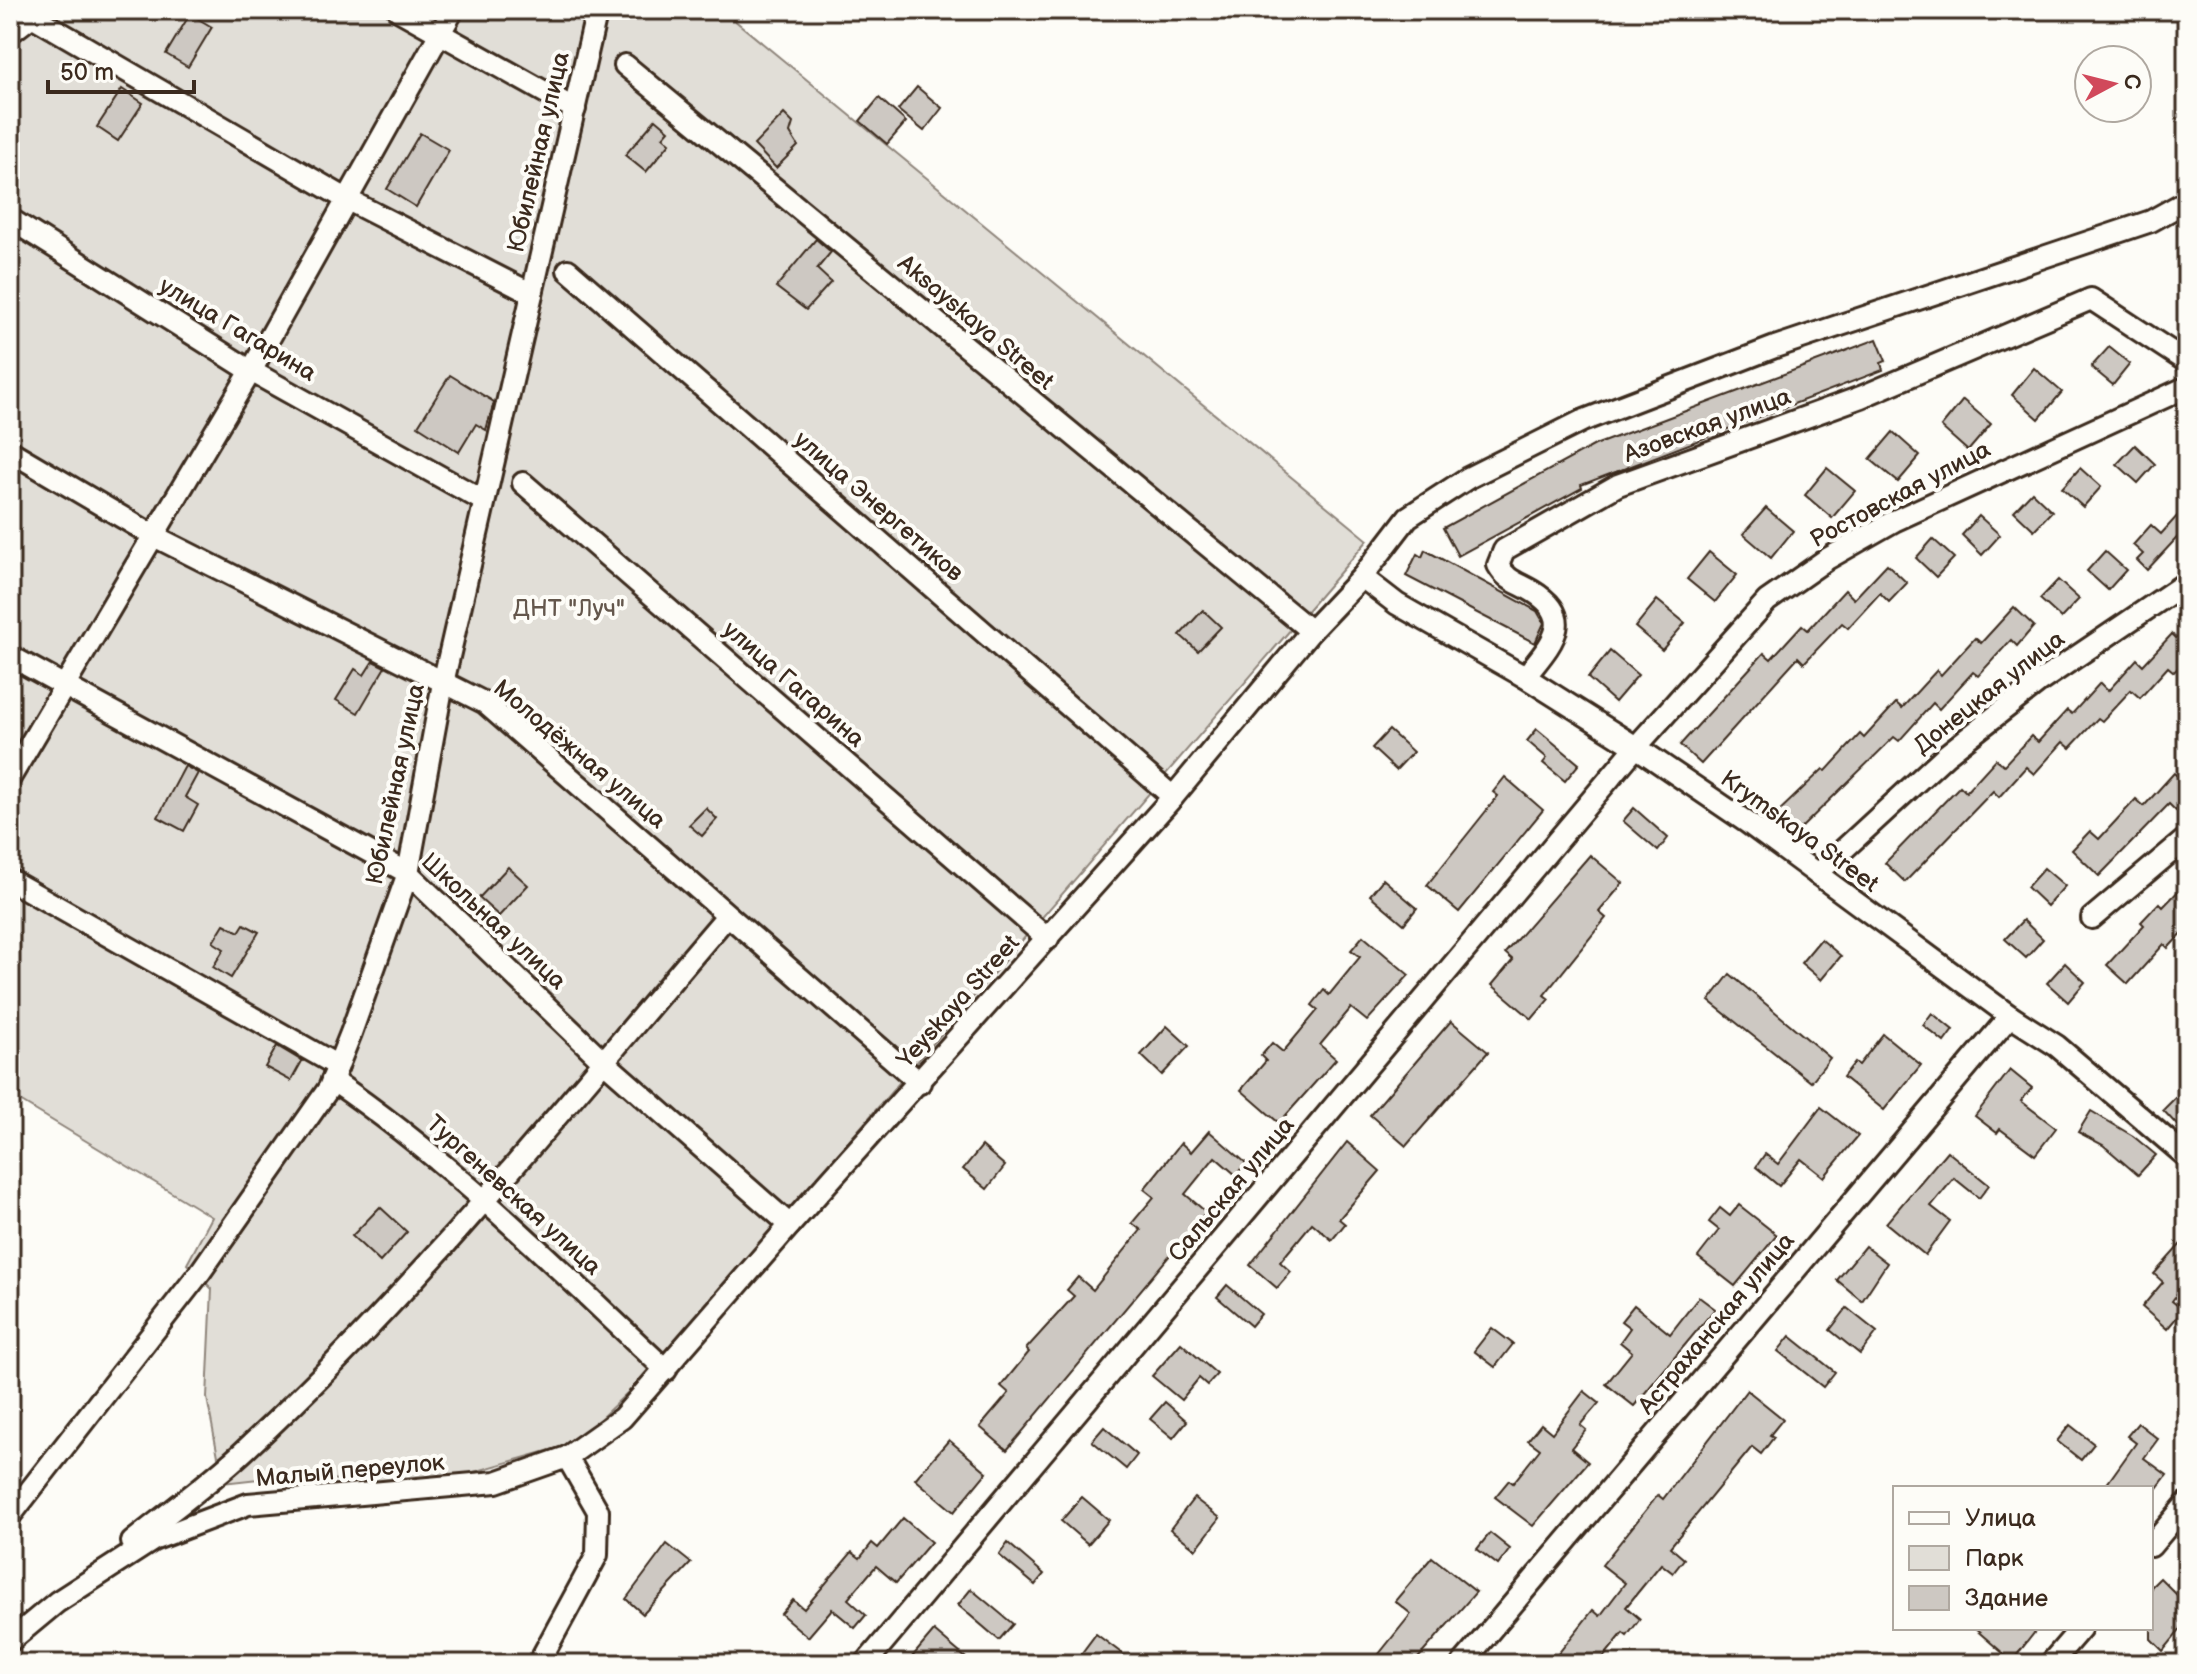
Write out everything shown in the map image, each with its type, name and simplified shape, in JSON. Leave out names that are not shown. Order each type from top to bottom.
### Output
[{"type":"street","points":[[398,10],[575,109]]},
{"type":"street","points":[[10,778],[251,371],[453,10]]},
{"type":"street","name":"Юбилейная улица","points":[[10,1516],[201,1271],[335,1073],[408,873],[443,683],[597,10]]},
{"type":"street","points":[[10,33],[36,13],[348,200],[532,294]]},
{"type":"street","name":"Aksayskaya Street","points":[[625,65],[1303,625]]},
{"type":"street","name":"Yeyskaya Street","points":[[575,1453],[622,1418],[659,1364],[783,1219],[920,1083],[1173,797],[1303,625],[1362,577],[1408,517],[1468,478],[1582,421],[1775,347],[2151,221],[2187,201]]},
{"type":"street","name":"улица Гагарина","points":[[10,219],[251,371],[484,501]]},
{"type":"street","name":"улица Энергетиков","points":[[568,270],[1173,797]]},
{"type":"street","name":"Азовская улица","points":[[1525,677],[1556,636],[1559,625],[1551,606],[1533,592],[1506,579],[1498,565],[1504,550],[1618,485],[1861,397],[2091,299],[2187,362]]},
{"type":"street","name":"Ростовская улица","points":[[1640,742],[1767,601],[1827,559],[1921,508],[2187,387]]},
{"type":"street","name":"Молодёжная улица","points":[[10,451],[154,536],[485,703],[920,1083]]},
{"type":"street","name":"улица Гагарина","points":[[523,483],[1048,939]]},
{"type":"street","name":"Krymskaya Street","points":[[1362,577],[1397,604],[1640,742],[2010,1016],[2057,1046],[2187,1157]]},
{"type":"street","name":"Донецкая улица","points":[[1817,874],[1946,755],[2028,691],[2187,582]]},
{"type":"street","name":"Школьная улица","points":[[10,656],[408,873],[603,1061],[783,1219]]},
{"type":"street","name":"Сальская улица","points":[[865,1664],[1640,742]]},
{"type":"street","points":[[2092,918],[2187,838]]},
{"type":"street","name":"Тургеневская улица","points":[[10,880],[335,1073],[485,1201],[659,1364]]},
{"type":"street","points":[[57,1602],[243,1452],[366,1332],[485,1201],[727,916]]},
{"type":"street","name":"Астраханская улица","points":[[1462,1664],[2010,1016]]},
{"type":"street","points":[[538,1664],[597,1555],[598,1511],[575,1453]]},
{"type":"street","name":"Малый переулок","points":[[10,1641],[57,1602],[153,1540],[248,1504],[496,1482],[575,1453]]},
{"type":"street","points":[[2153,1544],[2187,1503]]},
{"type":"street","points":[[2050,1664],[2079,1630]]},
{"type":"green space","name":"ДНТ \"Луч\"","points":[[10,10],[722,10],[1368,540],[652,1369],[575,1443],[425,1486],[285,1476],[223,1483],[207,1398],[212,1289],[187,1264],[212,1217],[10,1095]]},
{"type":"building","points":[[190,14],[212,27],[188,67],[166,54]]},
{"type":"building","points":[[917,87],[942,108],[924,131],[898,110]]},
{"type":"building","points":[[122,89],[143,103],[118,141],[97,127]]},
{"type":"building","points":[[879,98],[906,122],[887,144],[860,121]]},
{"type":"building","points":[[784,114],[793,123],[790,133],[798,146],[776,168],[754,145]]},
{"type":"building","points":[[656,119],[669,130],[663,137],[670,143],[646,172],[625,155]]},
{"type":"building","points":[[420,133],[449,150],[416,207],[387,189]]},
{"type":"building","points":[[816,239],[831,252],[817,269],[831,282],[806,310],[776,287]]},
{"type":"building","points":[[1877,339],[1886,361],[1881,363],[1883,370],[1581,485],[1582,488],[1458,556],[1443,528],[1595,445]]},
{"type":"building","points":[[2109,347],[2130,364],[2113,385],[2091,367]]},
{"type":"building","points":[[2034,368],[2062,392],[2039,419],[2012,395]]},
{"type":"building","points":[[450,375],[494,402],[486,430],[476,424],[459,452],[418,426]]},
{"type":"building","points":[[1963,400],[1991,424],[1968,451],[1941,427]]},
{"type":"building","points":[[1893,432],[1920,456],[1898,482],[1870,459]]},
{"type":"building","points":[[2135,445],[2155,464],[2138,483],[2117,464]]},
{"type":"building","points":[[1827,468],[1855,491],[1832,518],[1805,495]]},
{"type":"building","points":[[2080,468],[2101,487],[2083,507],[2062,488]]},
{"type":"building","points":[[2032,492],[2052,511],[2034,530],[2014,511]]},
{"type":"building","points":[[2187,505],[2187,527],[2147,570],[2137,560],[2143,554],[2133,545],[2151,525],[2161,534]]},
{"type":"building","points":[[1766,508],[1793,531],[1771,558],[1743,534]]},
{"type":"building","points":[[1979,516],[2000,535],[1982,555],[1962,535]]},
{"type":"building","points":[[1933,539],[1954,558],[1936,577],[1916,558]]},
{"type":"building","points":[[1425,550],[1537,611],[1544,623],[1535,643],[1406,576],[1417,554],[1422,557]]},
{"type":"building","points":[[2105,551],[2126,570],[2108,590],[2087,571]]},
{"type":"building","points":[[1709,552],[1737,575],[1715,602],[1687,579]]},
{"type":"building","points":[[1887,564],[1907,583],[1889,602],[1880,593],[1848,628],[1842,623],[1804,663],[1798,657],[1701,764],[1680,745],[1764,653],[1771,659],[1802,625],[1808,630],[1845,590],[1854,599]]},
{"type":"building","points":[[2058,580],[2079,599],[2061,618],[2040,599]]},
{"type":"building","points":[[1657,600],[1685,623],[1662,650],[1635,627]]},
{"type":"building","points":[[2014,607],[2034,626],[2017,646],[2011,640],[1978,676],[1973,672],[1939,709],[1933,703],[1899,741],[1894,737],[1795,834],[1775,815],[1823,769],[1826,771],[1860,734],[1864,738],[1896,703],[1902,708],[1937,670],[1941,675],[1975,638],[1981,643]]},
{"type":"building","points":[[1203,610],[1221,627],[1198,651],[1180,635]]},
{"type":"building","points":[[2172,634],[2187,648],[2187,659],[2174,672],[2168,667],[2140,698],[2131,690],[2102,721],[2098,718],[2070,748],[2063,742],[2034,774],[2026,767],[1999,797],[1993,791],[1905,882],[1885,863],[1960,786],[1966,792],[1996,759],[2004,765],[2031,736],[2038,742],[2067,710],[2072,714],[2100,683],[2108,691],[2137,659],[2143,665]]},
{"type":"building","points":[[1610,651],[1638,675],[1615,702],[1588,678]]},
{"type":"building","points":[[373,661],[385,667],[358,713],[336,700],[355,669],[364,675]]},
{"type":"building","points":[[1537,729],[1579,764],[1565,781],[1543,763],[1547,758],[1527,741]]},
{"type":"building","points":[[1389,730],[1413,752],[1396,770],[1372,748]]},
{"type":"building","points":[[185,766],[198,773],[185,797],[198,805],[184,831],[158,817]]},
{"type":"building","points":[[2174,773],[2187,785],[2187,800],[2176,811],[2169,804],[2099,876],[2072,850],[2090,831],[2099,839],[2136,799],[2144,806]]},
{"type":"building","points":[[1505,777],[1543,810],[1459,912],[1427,885],[1498,796],[1493,792]]},
{"type":"building","points":[[706,808],[717,819],[702,836],[689,825]]},
{"type":"building","points":[[1634,808],[1668,838],[1658,851],[1623,821]]},
{"type":"building","points":[[1590,855],[1623,883],[1599,912],[1606,918],[1544,995],[1549,999],[1532,1019],[1492,985],[1513,960],[1505,953]]},
{"type":"building","points":[[508,867],[528,885],[499,916],[479,898]]},
{"type":"building","points":[[2044,868],[2065,886],[2047,906],[2027,887]]},
{"type":"building","points":[[1383,879],[1417,908],[1404,924],[1370,895]]},
{"type":"building","points":[[2187,882],[2187,928],[2168,948],[2164,944],[2128,984],[2107,965],[2144,925],[2141,922],[2159,903],[2163,907]]},
{"type":"building","points":[[2023,920],[2043,939],[2026,958],[2005,939]]},
{"type":"building","points":[[224,924],[239,932],[244,924],[259,932],[231,978],[213,967],[224,949],[213,942]]},
{"type":"building","points":[[1363,936],[1409,975],[1367,1021],[1351,1008],[1320,1045],[1336,1059],[1279,1123],[1241,1090],[1266,1061],[1261,1056],[1272,1043],[1283,1052],[1318,1010],[1312,1005],[1324,990],[1329,995],[1360,957],[1351,950]]},
{"type":"building","points":[[1821,939],[1841,956],[1821,980],[1801,963]]},
{"type":"building","points":[[2065,963],[2085,982],[2068,1002],[2047,983]]},
{"type":"building","points":[[1730,974],[1830,1058],[1811,1082],[1709,1001]]},
{"type":"building","points":[[1932,1013],[1953,1030],[1944,1042],[1923,1025]]},
{"type":"building","points":[[1451,1021],[1488,1052],[1406,1146],[1370,1115]]},
{"type":"building","points":[[1167,1026],[1189,1046],[1162,1075],[1141,1055]]},
{"type":"building","points":[[1883,1034],[1921,1065],[1884,1110],[1843,1077],[1855,1062],[1859,1065]]},
{"type":"building","points":[[277,1046],[302,1061],[291,1081],[265,1067]]},
{"type":"building","points":[[2010,1070],[2032,1088],[2021,1101],[2056,1128],[2035,1155],[2000,1129],[1997,1133],[1975,1116]]},
{"type":"building","points":[[2187,1086],[2187,1136],[2163,1110]]},
{"type":"building","points":[[1821,1107],[1858,1136],[1824,1177],[1801,1159],[1779,1186],[1756,1167],[1765,1154],[1778,1164]]},
{"type":"building","points":[[2091,1111],[2133,1136],[2156,1155],[2138,1175],[2103,1145],[2078,1132]]},
{"type":"building","points":[[1209,1131],[1246,1163],[1236,1175],[1215,1157],[1185,1194],[1206,1212],[1007,1450],[980,1427],[1009,1393],[1001,1386],[1029,1352],[1026,1349],[1074,1296],[1067,1290],[1078,1277],[1093,1290],[1141,1230],[1132,1223],[1154,1197],[1144,1189],[1181,1143],[1191,1152]]},
{"type":"building","points":[[1347,1142],[1380,1171],[1339,1219],[1345,1224],[1332,1240],[1312,1223],[1280,1262],[1291,1272],[1277,1288],[1250,1265]]},
{"type":"building","points":[[982,1146],[1005,1166],[987,1189],[963,1169]]},
{"type":"building","points":[[1947,1151],[1989,1185],[1979,1198],[1954,1178],[1931,1206],[1950,1221],[1925,1255],[1886,1223]]},
{"type":"building","points":[[1739,1205],[1777,1235],[1735,1286],[1698,1257],[1719,1230],[1709,1222],[1720,1208],[1730,1216]]},
{"type":"building","points":[[380,1207],[407,1232],[380,1262],[352,1236]]},
{"type":"building","points":[[2187,1237],[2187,1281],[2172,1301],[2183,1310],[2167,1329],[2142,1307],[2163,1282],[2154,1274]]},
{"type":"building","points":[[1865,1246],[1887,1263],[1862,1301],[1837,1280]]},
{"type":"building","points":[[1227,1285],[1261,1314],[1251,1326],[1217,1297]]},
{"type":"building","points":[[1699,1297],[1715,1309],[1634,1406],[1606,1384],[1632,1352],[1620,1342],[1630,1328],[1621,1321],[1634,1305],[1670,1334]]},
{"type":"building","points":[[1847,1308],[1877,1332],[1860,1354],[1830,1330]]},
{"type":"building","points":[[1492,1328],[1513,1344],[1495,1367],[1474,1351]]},
{"type":"building","points":[[1790,1336],[1835,1372],[1823,1387],[1778,1351]]},
{"type":"building","points":[[1181,1343],[1217,1374],[1207,1385],[1199,1378],[1181,1400],[1152,1376]]},
{"type":"building","points":[[1747,1390],[1783,1419],[1770,1435],[1774,1437],[1761,1454],[1752,1447],[1670,1547],[1684,1559],[1673,1573],[1661,1564],[1626,1607],[1640,1619],[1627,1636],[1623,1633],[1598,1664],[1550,1664],[1593,1610],[1600,1616],[1625,1583],[1602,1565],[1658,1495],[1663,1499]]},
{"type":"building","points":[[1584,1391],[1599,1403],[1580,1425],[1586,1430],[1571,1448],[1588,1462],[1533,1526],[1495,1497],[1509,1480],[1513,1483],[1540,1449],[1528,1440],[1541,1424],[1552,1433]]},
{"type":"building","points":[[1165,1402],[1187,1421],[1173,1438],[1150,1419]]},
{"type":"building","points":[[2138,1423],[2158,1439],[2144,1458],[2167,1475],[2157,1488],[2105,1486],[2136,1443],[2127,1436]]},
{"type":"building","points":[[2070,1425],[2094,1444],[2081,1460],[2057,1441]]},
{"type":"building","points":[[1104,1427],[1137,1455],[1126,1469],[1092,1441]]},
{"type":"building","points":[[949,1440],[987,1472],[954,1512],[915,1479]]},
{"type":"building","points":[[1082,1497],[1109,1520],[1088,1544],[1061,1521]]},
{"type":"building","points":[[1194,1498],[1220,1518],[1196,1549],[1170,1529]]},
{"type":"building","points":[[903,1518],[931,1542],[896,1583],[876,1566],[848,1599],[866,1615],[855,1628],[832,1609],[808,1637],[781,1614],[793,1600],[804,1609],[852,1552],[860,1558],[872,1543],[878,1548]]},
{"type":"building","points":[[1490,1533],[1510,1549],[1498,1565],[1477,1549]]},
{"type":"building","points":[[1008,1543],[1044,1574],[1035,1585],[999,1555]]},
{"type":"building","points":[[667,1544],[691,1563],[643,1614],[626,1599]]},
{"type":"building","points":[[1432,1557],[1476,1592],[1413,1664],[1371,1664],[1411,1614],[1395,1601]]},
{"type":"building","points":[[2160,1578],[2187,1605],[2187,1622],[2163,1651],[2151,1639],[2153,1585]]},
{"type":"building","points":[[971,1589],[1013,1624],[999,1640],[958,1605]]},
{"type":"building","points":[[1976,1630],[2036,1630],[2012,1661]]},
{"type":"building","points":[[934,1631],[973,1664],[906,1664]]},
{"type":"building","points":[[1096,1634],[1136,1664],[1094,1664],[1081,1654]]}]
